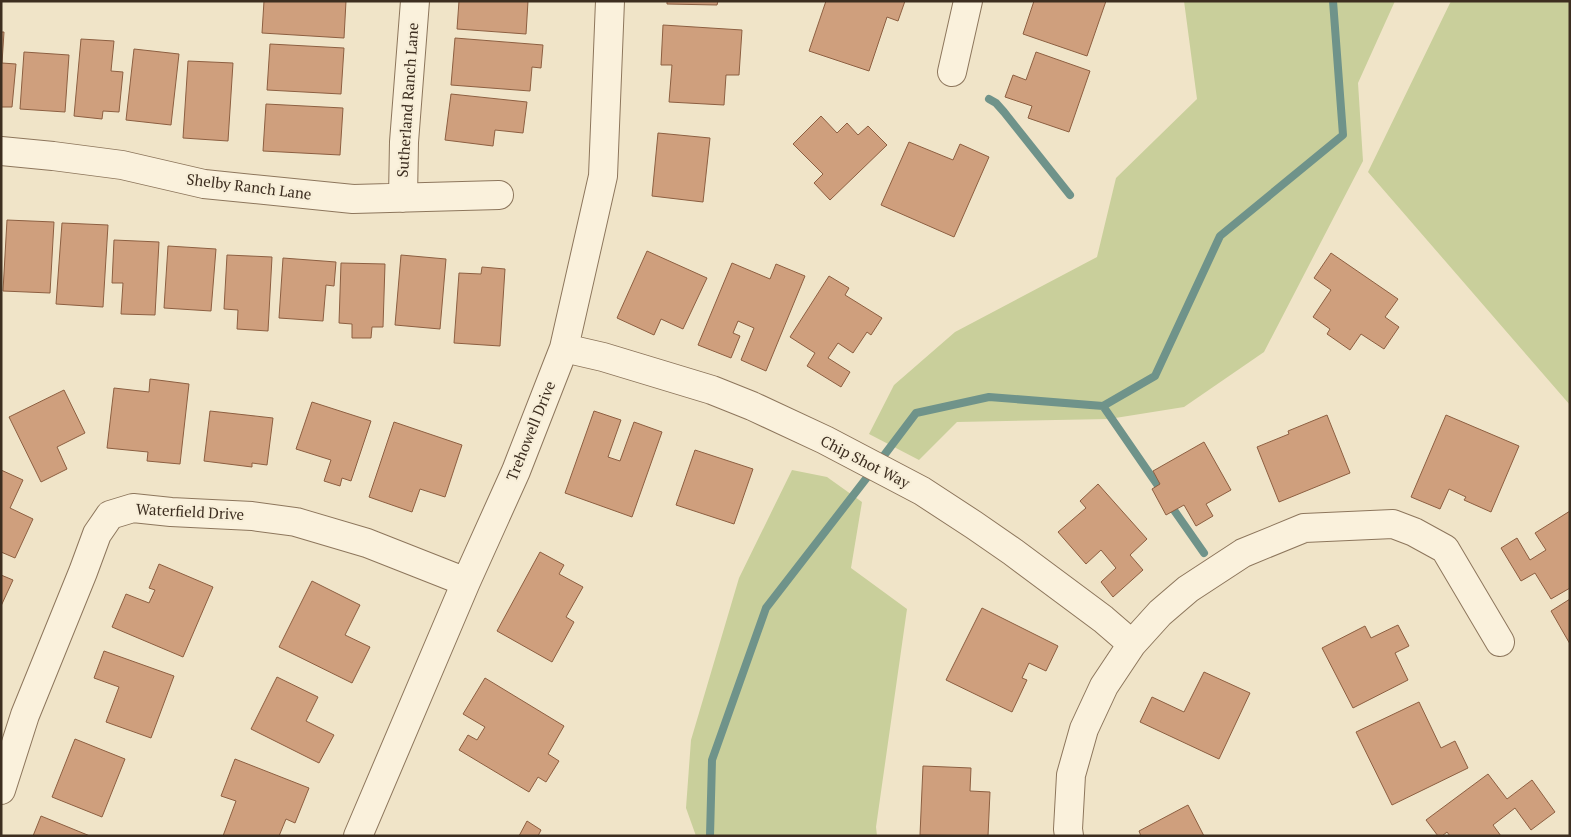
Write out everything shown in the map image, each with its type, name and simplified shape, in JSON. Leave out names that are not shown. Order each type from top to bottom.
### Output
[{"type":"street","name":"Sutherland Ranch Lane","points":[[403,198],[404,142],[415,1]]},
{"type":"street","name":"Trehowell Drive","points":[[358,836],[466,582],[516,470],[564,348],[603,176],[610,1]]},
{"type":"street","points":[[952,72],[968,1]]},
{"type":"street","name":"Shelby Ranch Lane","points":[[1,151],[122,165],[204,184],[353,200],[499,195]]},
{"type":"street","name":"Chip Shot Way","points":[[564,348],[603,357],[712,390],[752,406],[825,440],[922,491],[1013,552],[1103,619],[1132,644]]},
{"type":"street","name":"Waterfield Drive","points":[[1,790],[25,716],[97,534],[110,515],[133,508],[252,516],[296,522],[367,543],[466,582]]},
{"type":"street","points":[[1070,836],[1068,829],[1071,775],[1084,729],[1104,686],[1132,644],[1160,613],[1188,589],[1243,553],[1304,528],[1393,524],[1414,532],[1445,548],[1500,642]]},
{"type":"green space","points":[[1184,1],[1395,1],[1358,83],[1363,161],[1264,352],[1184,407],[1109,419],[957,422],[919,460],[869,434],[894,385],[955,332],[1097,257],[1116,178],[1197,99]]},
{"type":"green space","points":[[1451,1],[1570,1],[1570,405],[1368,172]]},
{"type":"green space","points":[[792,470],[827,477],[862,502],[851,568],[907,609],[876,827],[877,836],[696,836],[686,808],[691,740],[739,578]]},
{"type":"building","points":[[264,1],[346,1],[344,38],[262,33]]},
{"type":"building","points":[[459,1],[528,1],[526,34],[457,29]]},
{"type":"building","points":[[667,1],[718,1],[717,5],[667,4]]},
{"type":"building","points":[[826,1],[905,1],[898,21],[887,17],[869,71],[809,51]]},
{"type":"building","points":[[1034,1],[1106,1],[1087,56],[1023,34]]},
{"type":"building","points":[[663,25],[742,30],[739,75],[726,75],[724,105],[669,102],[672,65],[661,65]]},
{"type":"building","points":[[1,32],[4,32],[2,63],[16,64],[12,107],[1,107]]},
{"type":"building","points":[[455,38],[543,45],[541,68],[532,67],[530,91],[451,85]]},
{"type":"building","points":[[81,39],[114,41],[111,71],[123,72],[119,112],[103,111],[102,119],[74,116]]},
{"type":"building","points":[[270,44],[344,48],[341,94],[267,90]]},
{"type":"building","points":[[134,49],[179,54],[171,125],[126,120]]},
{"type":"building","points":[[24,52],[69,55],[65,112],[20,109]]},
{"type":"building","points":[[1036,52],[1090,71],[1069,132],[1028,118],[1032,106],[1005,97],[1013,75],[1026,80]]},
{"type":"building","points":[[188,61],[233,63],[228,141],[183,138]]},
{"type":"building","points":[[451,94],[527,102],[523,133],[495,130],[493,146],[445,140]]},
{"type":"building","points":[[266,104],[343,108],[340,155],[263,151]]},
{"type":"building","points":[[821,116],[837,133],[847,123],[858,135],[868,126],[887,145],[830,200],[814,183],[823,174],[793,144]]},
{"type":"building","points":[[658,133],[710,138],[703,202],[652,196]]},
{"type":"building","points":[[909,142],[953,160],[960,144],[989,157],[954,237],[881,205]]},
{"type":"building","points":[[7,220],[54,222],[50,293],[3,291]]},
{"type":"building","points":[[62,223],[108,225],[103,307],[56,304]]},
{"type":"building","points":[[114,240],[159,242],[155,315],[121,314],[123,283],[112,283]]},
{"type":"building","points":[[168,246],[216,249],[211,311],[164,308]]},
{"type":"building","points":[[647,251],[707,278],[683,329],[661,319],[654,335],[617,318]]},
{"type":"building","points":[[1331,253],[1398,299],[1385,317],[1399,327],[1384,349],[1361,334],[1350,350],[1327,334],[1330,329],[1313,317],[1331,290],[1314,278]]},
{"type":"building","points":[[227,255],[272,257],[268,331],[237,329],[238,310],[224,309]]},
{"type":"building","points":[[401,255],[446,259],[440,329],[395,325]]},
{"type":"building","points":[[283,258],[336,262],[334,286],[326,285],[323,321],[279,318]]},
{"type":"building","points":[[341,263],[385,264],[383,327],[372,327],[371,338],[352,338],[352,324],[339,323]]},
{"type":"building","points":[[732,263],[770,279],[776,264],[805,276],[766,371],[741,360],[754,328],[738,321],[733,333],[740,336],[731,358],[698,345]]},
{"type":"building","points":[[482,267],[505,269],[500,346],[454,343],[459,273],[481,274]]},
{"type":"building","points":[[829,276],[849,288],[845,295],[882,318],[871,335],[867,332],[853,353],[838,343],[828,358],[850,372],[841,387],[807,366],[815,353],[790,337]]},
{"type":"building","points":[[150,379],[189,384],[180,464],[147,461],[148,452],[107,448],[114,388],[149,392]]},
{"type":"building","points":[[64,390],[85,433],[57,447],[67,469],[41,482],[9,417]]},
{"type":"building","points":[[312,402],[371,421],[351,481],[342,478],[340,486],[324,481],[331,460],[296,449]]},
{"type":"building","points":[[210,411],[273,418],[267,465],[252,463],[252,467],[204,461]]},
{"type":"building","points":[[594,411],[621,420],[608,457],[620,461],[634,422],[662,432],[632,517],[565,493]]},
{"type":"building","points":[[1327,415],[1350,473],[1279,502],[1257,447],[1289,434],[1288,431]]},
{"type":"building","points":[[1446,415],[1519,446],[1491,512],[1464,500],[1466,497],[1449,489],[1440,509],[1411,497]]},
{"type":"building","points":[[394,422],[462,445],[445,497],[420,489],[412,512],[369,497]]},
{"type":"building","points":[[1204,442],[1231,490],[1206,504],[1213,516],[1196,526],[1184,505],[1166,515],[1152,489],[1160,484],[1153,471]]},
{"type":"building","points":[[695,450],[753,469],[734,524],[676,505]]},
{"type":"building","points":[[1,470],[23,480],[10,508],[33,519],[15,558],[1,552]]},
{"type":"building","points":[[1098,484],[1147,539],[1130,555],[1143,570],[1113,597],[1101,582],[1116,568],[1101,550],[1086,564],[1058,532],[1086,508],[1080,501]]},
{"type":"building","points":[[1570,511],[1570,588],[1551,599],[1535,573],[1521,581],[1501,548],[1517,538],[1530,560],[1546,550],[1535,533]]},
{"type":"building","points":[[540,552],[564,565],[559,574],[583,587],[566,617],[574,622],[552,662],[497,631]]},
{"type":"building","points":[[159,564],[213,587],[183,657],[112,627],[126,594],[149,603],[155,590],[149,588]]},
{"type":"building","points":[[1,575],[13,580],[1,606]]},
{"type":"building","points":[[312,581],[360,605],[345,635],[370,647],[352,683],[279,647]]},
{"type":"building","points":[[1570,599],[1570,644],[1551,611]]},
{"type":"building","points":[[982,608],[1058,646],[1046,671],[1029,663],[1022,678],[1027,680],[1012,712],[946,680]]},
{"type":"building","points":[[1398,625],[1409,646],[1395,653],[1408,680],[1353,708],[1322,648],[1365,626],[1371,638]]},
{"type":"building","points":[[104,651],[174,676],[151,738],[106,722],[119,687],[94,678]]},
{"type":"building","points":[[1204,672],[1250,693],[1219,759],[1140,722],[1152,697],[1184,712]]},
{"type":"building","points":[[277,677],[318,697],[306,721],[334,735],[319,763],[251,729]]},
{"type":"building","points":[[485,678],[564,726],[548,754],[559,761],[546,782],[538,777],[529,792],[459,750],[468,735],[477,740],[485,727],[463,714]]},
{"type":"building","points":[[1419,702],[1441,748],[1455,741],[1468,768],[1392,805],[1356,732]]},
{"type":"building","points":[[75,739],[125,759],[102,817],[52,797]]},
{"type":"building","points":[[235,759],[309,788],[295,823],[286,819],[279,836],[223,836],[236,801],[221,796]]},
{"type":"building","points":[[923,766],[971,768],[970,791],[990,792],[988,836],[920,835]]},
{"type":"building","points":[[1488,774],[1507,799],[1532,780],[1555,812],[1531,830],[1515,808],[1493,825],[1501,836],[1450,836],[1447,832],[1442,836],[1438,836],[1426,820]]},
{"type":"building","points":[[1188,805],[1204,836],[1141,836],[1139,831]]},
{"type":"building","points":[[41,816],[90,836],[33,836]]},
{"type":"building","points":[[527,821],[541,830],[538,836],[519,836]]},
{"type":"waterway","points":[[879,462],[916,413],[989,397],[1103,406],[1155,376],[1220,236],[1343,135],[1333,1]]},
{"type":"waterway","points":[[989,99],[996,103],[1004,112],[1070,195]]},
{"type":"waterway","points":[[1103,406],[1163,493]]},
{"type":"waterway","points":[[710,836],[712,760],[766,608],[872,471]]},
{"type":"waterway","points":[[1169,503],[1204,553]]}]
